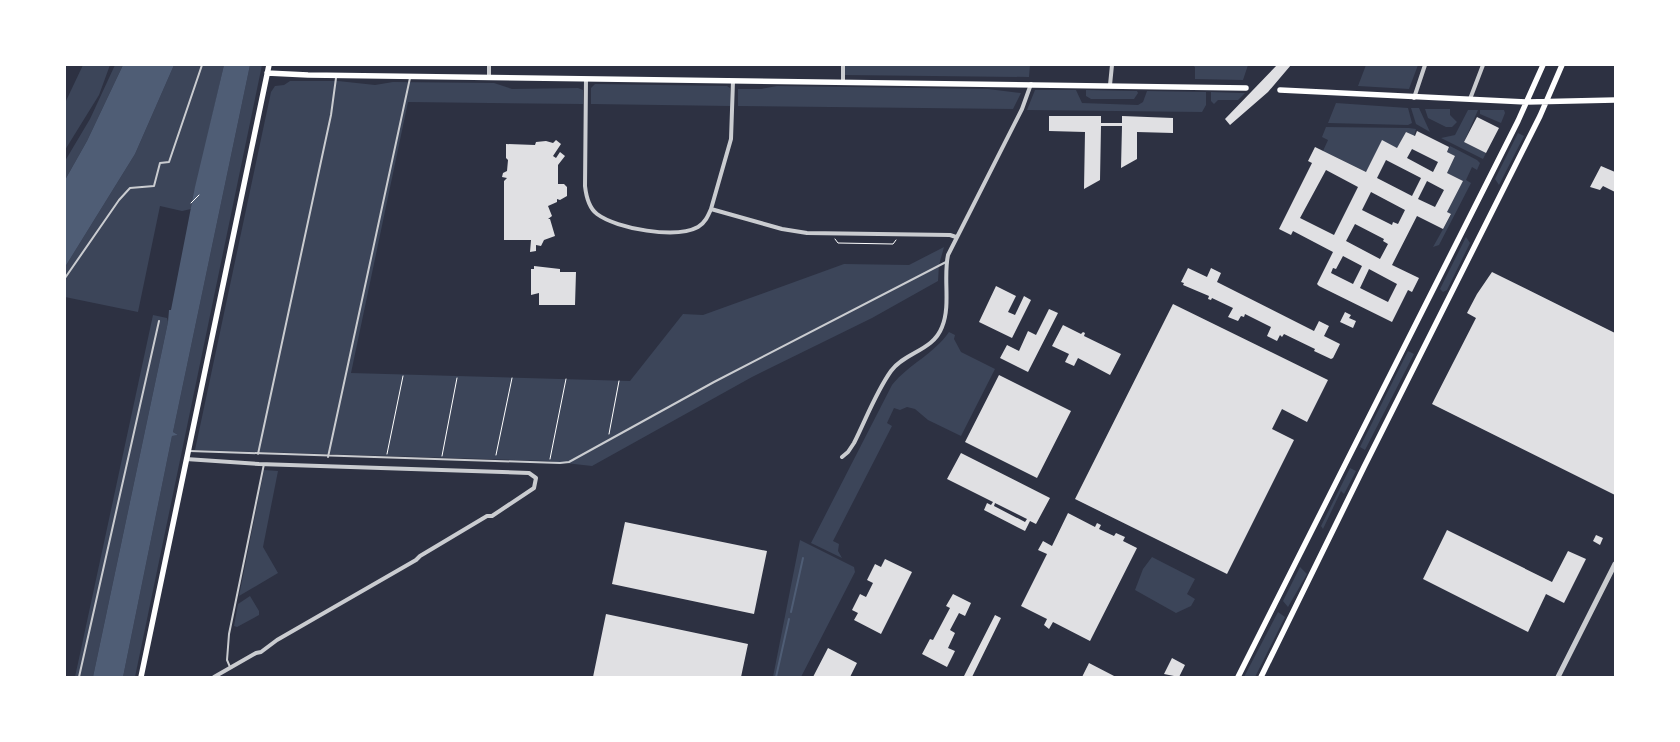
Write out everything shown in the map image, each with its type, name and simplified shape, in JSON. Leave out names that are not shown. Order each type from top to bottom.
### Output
[{"type":"main road","points":[[141,677],[185,459],[269,65]]},
{"type":"main road","points":[[1238,677],[1527,102],[1543,65]]},
{"type":"main road","points":[[1261,677],[1547,101],[1562,65]]},
{"type":"main road","points":[[267,72],[410,77],[843,81],[1246,88]]},
{"type":"main road","points":[[1280,90],[1527,102],[1615,100]]},
{"type":"street","points":[[489,65],[489,77]]},
{"type":"street","points":[[843,65],[843,81]]},
{"type":"street","points":[[1110,85],[1112,65]]},
{"type":"street","points":[[1414,98],[1425,65]]},
{"type":"street","points":[[1470,99],[1484,65]]},
{"type":"street","points":[[586,79],[585,186],[594,210],[616,222],[638,228],[671,233],[685,232],[698,227],[707,218],[731,139],[733,81]]},
{"type":"street","points":[[842,456],[848,452],[854,443],[891,371],[929,345],[938,335],[945,317],[946,262],[956,238],[1022,109],[1030,84]]},
{"type":"street","points":[[711,208],[782,229],[833,234],[950,235],[956,238]]},
{"type":"street","points":[[185,459],[264,464],[529,473],[536,478],[534,488],[506,507],[436,546],[331,611],[325,611],[261,652],[214,677]]},
{"type":"street","points":[[1558,677],[1615,564]]},
{"type":"lane","points":[[65,278],[119,200],[130,188],[154,186],[160,163],[169,162],[202,65]]},
{"type":"lane","points":[[258,454],[330,116],[336,75]]},
{"type":"lane","points":[[328,457],[410,77]]},
{"type":"lane","points":[[187,450],[328,457],[569,462],[714,382],[946,262]]},
{"type":"lane","points":[[79,677],[159,321]]},
{"type":"lane","points":[[230,667],[227,660],[227,649],[231,624],[264,464]]},
{"type":"path","points":[[191,203],[199,196]]},
{"type":"path","points":[[833,234],[838,244],[893,244],[899,235]]},
{"type":"path","points":[[386,458],[403,376]]},
{"type":"path","points":[[441,460],[457,378]]},
{"type":"path","points":[[495,461],[512,378]]},
{"type":"path","points":[[549,463],[566,379]]},
{"type":"path","points":[[608,441],[619,381]]},
{"type":"shaded area","points":[[83,65],[110,65],[99,95],[65,150],[65,103]]},
{"type":"shaded area","points":[[115,65],[123,65],[87,141],[65,180],[65,161],[90,119]]},
{"type":"shaded area","points":[[123,65],[174,65],[135,154],[65,267],[65,180],[87,141]]},
{"type":"shaded area","points":[[174,65],[224,65],[191,209],[182,211],[160,206],[138,312],[65,297],[65,267],[135,154]]},
{"type":"shaded area","points":[[224,65],[250,65],[173,432],[178,435],[172,436],[123,677],[93,677],[169,310],[171,310],[195,187]]},
{"type":"shaded area","points":[[250,65],[262,65],[135,677],[123,677],[172,436],[178,435],[173,432]]},
{"type":"shaded area","points":[[844,65],[1030,65],[1029,77],[844,75]]},
{"type":"shaded area","points":[[1192,65],[1248,65],[1243,80],[1195,79],[1195,67]]},
{"type":"shaded area","points":[[1366,65],[1418,65],[1409,89],[1358,86]]},
{"type":"shaded area","points":[[290,81],[338,81],[375,85],[393,82],[494,83],[512,89],[578,88],[583,90],[583,104],[408,102],[351,373],[630,381],[683,314],[703,315],[844,264],[909,265],[944,247],[939,265],[938,281],[872,318],[752,377],[592,466],[547,461],[195,450],[271,92],[275,86],[284,85]]},
{"type":"shaded area","points":[[595,84],[727,86],[730,88],[730,106],[591,104],[591,88]]},
{"type":"shaded area","points":[[777,86],[988,89],[1021,93],[1013,109],[738,106],[738,89],[761,89]]},
{"type":"shaded area","points":[[1035,90],[1076,90],[1082,103],[1138,105],[1143,102],[1147,91],[1206,92],[1206,105],[1202,112],[1027,110]]},
{"type":"shaded area","points":[[1086,90],[1137,91],[1138,93],[1134,99],[1091,99],[1086,96]]},
{"type":"shaded area","points":[[1211,92],[1245,93],[1238,100],[1218,100],[1214,104],[1211,101]]},
{"type":"shaded area","points":[[1336,103],[1408,108],[1412,123],[1408,125],[1328,123]]},
{"type":"shaded area","points":[[1411,108],[1419,108],[1430,132],[1416,124]]},
{"type":"shaded area","points":[[1425,109],[1450,109],[1450,115],[1457,122],[1452,127],[1446,127],[1428,118]]},
{"type":"shaded area","points":[[1468,110],[1478,110],[1464,142],[1486,153],[1483,159],[1441,138],[1455,135]]},
{"type":"shaded area","points":[[1480,110],[1504,110],[1505,113],[1501,123],[1480,114]]},
{"type":"shaded area","points":[[1326,127],[1416,129],[1414,136],[1406,132],[1397,148],[1382,141],[1366,172],[1323,151],[1328,140],[1322,137]]},
{"type":"shaded area","points":[[1518,133],[1524,136],[1499,185],[1495,179]]},
{"type":"shaded area","points":[[1450,146],[1480,163],[1477,170],[1472,167],[1466,180],[1471,183],[1439,245],[1433,247],[1451,215],[1447,212],[1463,181],[1447,173],[1455,156],[1447,152]]},
{"type":"shaded area","points":[[1466,237],[1470,243],[1447,290],[1443,292],[1440,289]]},
{"type":"shaded area","points":[[153,315],[167,318],[168,322],[93,677],[75,677]]},
{"type":"shaded area","points":[[949,332],[955,335],[954,339],[961,352],[995,369],[961,436],[928,420],[915,409],[907,407],[900,410],[894,408],[887,423],[892,426],[833,541],[839,544],[838,551],[842,558],[811,543],[892,385],[936,347]]},
{"type":"shaded area","points":[[1408,351],[1414,354],[1365,450],[1360,447]]},
{"type":"shaded area","points":[[1350,468],[1356,471],[1344,494],[1341,491],[1323,529],[1321,526]]},
{"type":"shaded area","points":[[264,470],[278,471],[263,547],[278,573],[239,596]]},
{"type":"shaded area","points":[[800,540],[854,567],[855,572],[801,677],[773,677]]},
{"type":"shaded area","points":[[1152,557],[1195,579],[1187,594],[1195,599],[1191,606],[1176,613],[1135,590],[1143,569]]},
{"type":"shaded area","points":[[1300,567],[1307,574],[1288,607],[1283,601]]},
{"type":"shaded area","points":[[250,596],[259,611],[259,615],[237,627],[234,626],[238,604]]},
{"type":"shaded area","points":[[1278,612],[1285,617],[1255,677],[1244,677]]},
{"type":"building","points":[[1277,65],[1291,65],[1268,92],[1230,125],[1225,119]]},
{"type":"building","points":[[1049,116],[1101,116],[1101,123],[1122,123],[1122,116],[1173,118],[1173,133],[1137,132],[1137,159],[1121,168],[1122,126],[1101,126],[1100,180],[1084,189],[1085,132],[1049,131]]},
{"type":"building","points":[[1477,117],[1499,128],[1486,153],[1464,142]]},
{"type":"building","points":[[1417,131],[1449,147],[1447,152],[1455,156],[1447,173],[1463,181],[1447,212],[1451,214],[1443,229],[1417,216],[1392,265],[1419,278],[1412,292],[1408,290],[1392,322],[1319,286],[1317,284],[1333,252],[1293,231],[1291,235],[1279,229],[1312,163],[1308,161],[1315,147],[1366,172],[1382,140],[1397,148],[1406,132],[1415,136]],"holes":[[[1412,149],[1438,162],[1433,172],[1407,158]],[[1386,160],[1421,178],[1412,196],[1377,178]],[[1326,170],[1358,187],[1334,235],[1300,218]],[[1427,181],[1444,190],[1435,207],[1418,199]],[[1371,192],[1405,210],[1398,224],[1393,222],[1392,225],[1362,210]],[[1355,224],[1384,239],[1383,241],[1388,244],[1380,259],[1346,241]],[[1343,256],[1362,266],[1353,284],[1331,273],[1333,268],[1336,269]],[[1369,269],[1397,284],[1388,302],[1360,288]]]},
{"type":"building","points":[[556,140],[561,144],[553,156],[556,158],[560,152],[565,156],[558,165],[558,184],[564,184],[567,187],[567,196],[560,200],[557,199],[557,202],[548,206],[552,216],[548,219],[550,219],[555,236],[544,240],[541,246],[536,245],[536,251],[530,252],[531,240],[504,240],[504,181],[507,178],[502,177],[503,173],[507,171],[506,144],[535,145],[536,142],[546,141],[553,143]]},
{"type":"building","points":[[1601,166],[1615,172],[1615,192],[1603,186],[1600,190],[1590,187]]},
{"type":"building","points":[[534,266],[560,269],[560,272],[576,272],[575,305],[539,305],[539,293],[531,295],[531,269],[534,269]]},
{"type":"building","points":[[1188,268],[1207,277],[1211,268],[1221,273],[1217,282],[1314,331],[1319,321],[1329,326],[1324,336],[1340,344],[1333,358],[1331,359],[1314,351],[1315,349],[1284,334],[1282,337],[1280,335],[1277,341],[1267,336],[1271,327],[1245,314],[1238,321],[1228,317],[1233,308],[1212,298],[1211,300],[1208,299],[1209,296],[1183,285],[1184,283],[1181,282]]},
{"type":"building","points":[[1492,272],[1615,333],[1615,495],[1432,404],[1476,318],[1467,313]]},
{"type":"building","points":[[996,286],[1016,296],[1008,312],[1015,315],[1024,296],[1031,300],[1012,338],[979,322]]},
{"type":"building","points":[[1173,304],[1328,380],[1307,422],[1282,409],[1272,429],[1294,440],[1227,574],[1075,499]]},
{"type":"building","points":[[1049,309],[1058,313],[1028,372],[1000,358],[1007,345],[1019,351],[1028,331],[1036,335]]},
{"type":"building","points":[[1345,312],[1351,315],[1349,318],[1356,321],[1353,328],[1340,322]]},
{"type":"building","points":[[1063,325],[1081,334],[1085,333],[1084,336],[1121,354],[1110,375],[1078,358],[1074,366],[1065,362],[1069,354],[1052,346]]},
{"type":"building","points":[[999,375],[1071,411],[1037,478],[965,442]]},
{"type":"building","points":[[961,453],[1050,498],[1036,524],[1030,521],[1025,531],[984,510],[987,503],[991,505],[993,502],[947,479]],"holes":[[[995,503],[1027,519],[1025,522],[994,506]]]},
{"type":"building","points":[[1068,513],[1095,527],[1097,523],[1101,525],[1099,529],[1114,536],[1116,533],[1125,537],[1123,541],[1137,548],[1090,641],[1053,622],[1049,629],[1044,625],[1047,619],[1021,606],[1047,554],[1038,550],[1043,541],[1052,546]]},
{"type":"building","points":[[625,522],[767,551],[754,614],[612,584]]},
{"type":"building","points":[[1447,530],[1552,582],[1568,551],[1586,559],[1564,603],[1546,594],[1528,632],[1423,579]]},
{"type":"building","points":[[1596,535],[1603,538],[1600,545],[1593,541]]},
{"type":"building","points":[[885,559],[912,572],[881,634],[854,620],[858,613],[852,610],[860,594],[866,597],[873,583],[867,580],[875,564],[881,567]]},
{"type":"building","points":[[953,594],[971,603],[965,616],[959,613],[950,630],[955,633],[948,648],[955,651],[947,667],[922,654],[930,639],[933,640],[950,608],[946,606]]},
{"type":"building","points":[[606,614],[748,644],[741,677],[593,677]]},
{"type":"building","points":[[995,615],[1001,618],[972,677],[966,677],[964,676]]},
{"type":"building","points":[[828,648],[857,663],[850,677],[813,677]]},
{"type":"building","points":[[1172,658],[1185,665],[1179,677],[1164,674]]},
{"type":"building","points":[[1089,663],[1116,677],[1082,677]]},
{"type":"waterway","points":[[791,612],[803,558]]},
{"type":"waterway","points":[[776,677],[789,619]]}]
